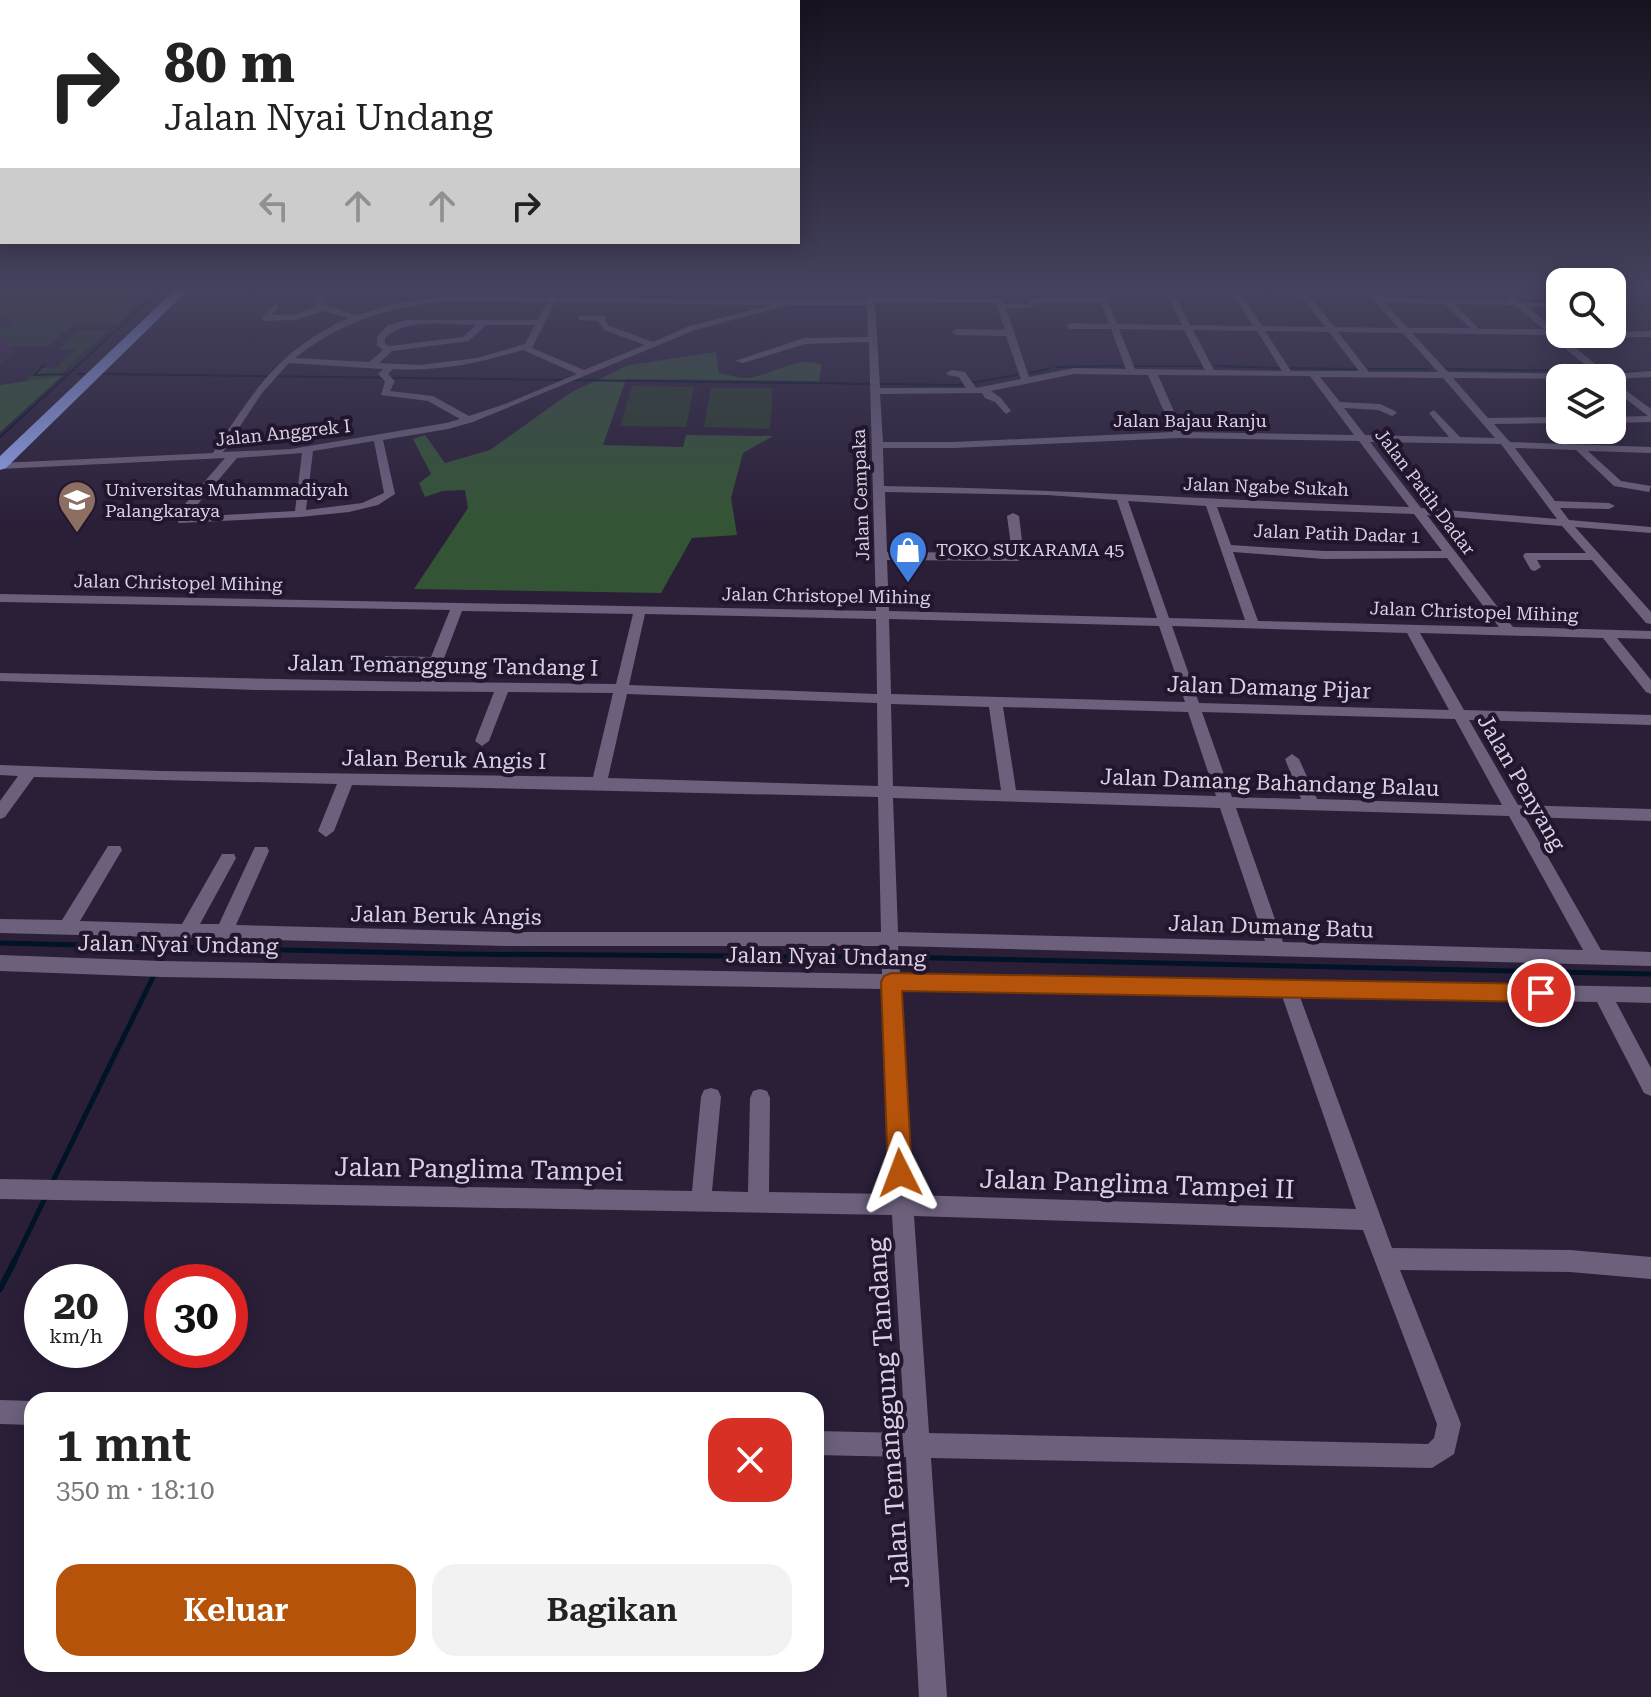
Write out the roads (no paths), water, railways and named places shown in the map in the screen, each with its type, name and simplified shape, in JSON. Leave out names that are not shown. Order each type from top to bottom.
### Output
[{"type":"highway","points":[[0,447],[85,367]]},
{"type":"highway","points":[[0,466],[102,367]]},
{"type":"street","points":[[215,457],[280,367]]},
{"type":"street","points":[[373,367],[385,372],[431,367]]},
{"type":"street","points":[[563,367],[579,375],[597,367]]},
{"type":"street","name":"Jalan Cempaka","points":[[875,367],[891,942]]},
{"type":"street","points":[[1021,367],[1025,378]]},
{"type":"street","points":[[1285,367],[1288,372]]},
{"type":"street","points":[[1361,367],[1365,372]]},
{"type":"street","points":[[1438,367],[1505,443],[1567,525],[1651,620]]},
{"type":"street","points":[[875,387],[985,389],[1025,378],[1067,372],[1131,369],[1152,372],[1210,370],[1313,374],[1546,375]]},
{"type":"street","points":[[385,372],[390,381],[385,393],[430,398],[469,420]]},
{"type":"street","points":[[1152,372],[1179,435]]},
{"type":"street","points":[[951,373],[962,374],[972,388]]},
{"type":"street","name":"Jalan Patih Dadar","points":[[1313,374],[1509,631]]},
{"type":"street","points":[[1626,375],[1651,374]]},
{"type":"street","name":"Jalan Anggrek I","points":[[0,466],[308,450],[469,420],[579,375]]},
{"type":"street","points":[[985,389],[988,396],[998,400],[1006,411]]},
{"type":"street","points":[[1626,395],[1651,416]]},
{"type":"street","points":[[1337,405],[1380,407],[1392,413]]},
{"type":"street","points":[[1434,413],[1456,439]]},
{"type":"street","points":[[1626,419],[1651,416]]},
{"type":"street","points":[[1485,421],[1546,420]]},
{"type":"street","name":"Jalan Bajau Ranju","points":[[878,445],[953,445],[1179,435],[1456,439],[1580,449],[1646,450]]},
{"type":"street","points":[[233,456],[183,513],[183,521],[300,514],[375,503],[388,498],[390,494],[378,438]]},
{"type":"street","points":[[1580,449],[1618,484],[1650,489]]},
{"type":"street","points":[[300,514],[308,450]]},
{"type":"street","points":[[1646,450],[1651,459]]},
{"type":"street","name":"Jalan Ngabe Sukah","points":[[879,489],[1121,496],[1210,503],[1415,511],[1651,530]]},
{"type":"street","points":[[1121,496],[1277,951]]},
{"type":"street","points":[[1210,503],[1253,624]]},
{"type":"street","points":[[1552,504],[1609,506]]},
{"type":"street","points":[[882,556],[1018,557],[1013,516]]},
{"type":"street","points":[[1545,534],[1577,535]]},
{"type":"street","name":"Jalan Patih Dadar 1","points":[[1225,548],[1324,555],[1448,554]]},
{"type":"street","points":[[1535,567],[1529,556],[1596,557]]},
{"type":"street","name":"Jalan Christopel Mihing","points":[[0,598],[884,615],[1651,635]]},
{"type":"street","points":[[426,688],[458,606]]},
{"type":"street","points":[[599,783],[640,610]]},
{"type":"street","name":"Jalan Penyang","points":[[1411,629],[1596,957]]},
{"type":"street","points":[[1607,634],[1651,689]]},
{"type":"street","points":[[386,660],[436,662]]},
{"type":"street","name":"Jalan Temanggung Tandang I","points":[[0,677],[426,688],[621,689],[885,699]]},
{"type":"street","points":[[482,741],[502,689]]},
{"type":"street","name":"Jalan Damang Pijar","points":[[885,699],[1651,720]]},
{"type":"street","points":[[995,701],[1009,795]]},
{"type":"street","points":[[1292,759],[1312,806]]},
{"type":"street","name":"Jalan Beruk Angis I","points":[[0,770],[599,783],[887,793]]},
{"type":"street","points":[[0,813],[30,771]]},
{"type":"street","points":[[326,831],[347,779]]},
{"type":"street","name":"Jalan Damang Bahandang Balau","points":[[887,793],[1651,815]]},
{"type":"street","points":[[67,927],[114,850]]},
{"type":"street","points":[[224,932],[261,851]]},
{"type":"street","points":[[187,931],[228,858]]},
{"type":"street","name":"Jalan Beruk Angis","points":[[0,926],[506,939],[891,942]]},
{"type":"street","name":"Jalan Dumang Batu","points":[[891,942],[1651,959]]},
{"type":"street","name":"Jalan Temanggung Tandang","points":[[891,942],[901,1205],[920,1447],[933,1697]]},
{"type":"street","name":"Jalan Nyai Undang","points":[[0,963],[154,969],[891,979],[1651,995]]},
{"type":"street","points":[[824,1443],[1432,1456],[1445,1445],[1449,1424],[1370,1220],[1288,988]]},
{"type":"street","points":[[1603,995],[1651,1087]]},
{"type":"street","points":[[701,1201],[711,1097]]},
{"type":"street","points":[[758,1204],[760,1098]]},
{"type":"street","name":"Jalan Panglima Tampei","points":[[0,1189],[901,1205]]},
{"type":"street","name":"Jalan Panglima Tampei II","points":[[901,1205],[1370,1220]]},
{"type":"street","points":[[1386,1259],[1570,1261],[1651,1268]]},
{"type":"street","points":[[0,1412],[24,1413]]},
{"type":"waterway","points":[[42,367],[34,375],[68,374]]},
{"type":"waterway","points":[[0,437],[76,367]]},
{"type":"waterway","points":[[1253,367],[1279,368]]},
{"type":"waterway","points":[[1288,368],[1356,369]]},
{"type":"waterway","points":[[1030,373],[1049,369]]},
{"type":"waterway","points":[[1369,369],[1430,369]]},
{"type":"waterway","points":[[1443,369],[1546,370]]},
{"type":"waterway","points":[[1626,372],[1640,372]]},
{"type":"waterway","points":[[78,374],[84,374]]},
{"type":"waterway","points":[[99,374],[958,385],[1017,375]]},
{"type":"waterway","points":[[0,943],[167,947]]},
{"type":"waterway","points":[[159,964],[167,947]]},
{"type":"waterway","points":[[167,947],[455,954],[885,957]]},
{"type":"waterway","points":[[894,957],[1651,974]]},
{"type":"waterway","points":[[52,1183],[154,975]]},
{"type":"waterway","points":[[15,1261],[45,1198]]},
{"type":"waterway","points":[[0,1289],[15,1261]]},
{"type":"place","name":"Universitas Muhammadiyah Palangkaraya","points":[[77,534]]},
{"type":"place","name":"TOKO SUKARAMA 45","points":[[908,584]]}]
